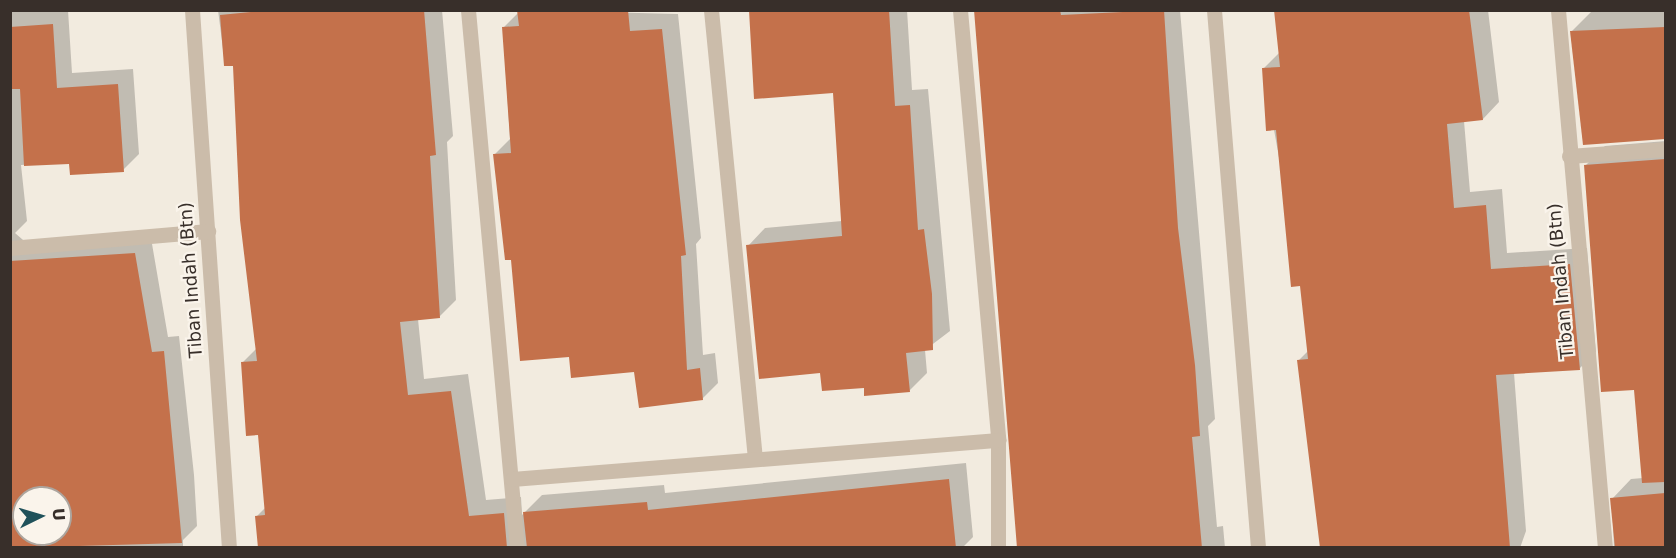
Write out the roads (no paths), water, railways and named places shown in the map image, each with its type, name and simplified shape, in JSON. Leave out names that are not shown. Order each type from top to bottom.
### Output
[{"type":"street","name":"Tiban Indah (Btn)","points":[[192,10],[229,548]]},
{"type":"street","points":[[468,10],[517,548]]},
{"type":"street","points":[[711,10],[755,456]]},
{"type":"street","points":[[960,10],[998,440],[998,548]]},
{"type":"street","points":[[1214,10],[1258,548]]},
{"type":"street","name":"Tiban Indah (Btn)","points":[[1558,10],[1605,548]]},
{"type":"street","points":[[1569,156],[1665,149]]},
{"type":"street","points":[[10,248],[208,231]]},
{"type":"street","points":[[512,479],[755,456],[998,440]]}]
